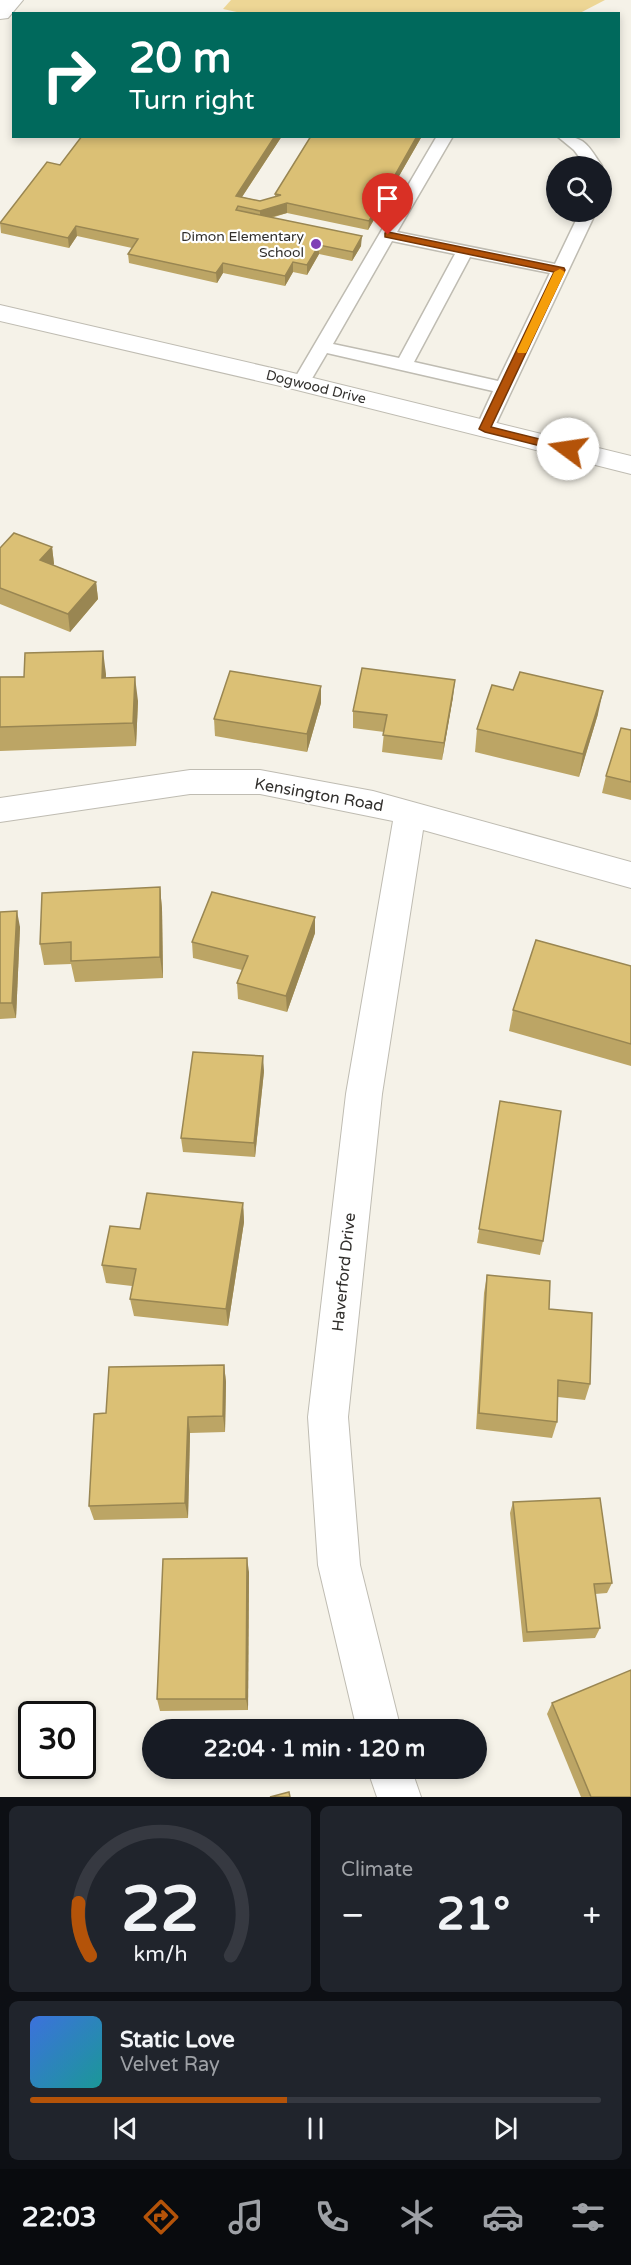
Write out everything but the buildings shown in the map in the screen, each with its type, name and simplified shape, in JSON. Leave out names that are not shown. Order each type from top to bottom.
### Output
[{"type":"street","points":[[0,13],[12,0]]},
{"type":"street","name":"Dogwood Drive","points":[[0,313],[301,383],[631,465]]},
{"type":"street","name":"Kensington Road","points":[[0,810],[190,782],[260,782],[373,803],[631,875]]},
{"type":"street","name":"Haverford Drive","points":[[376,1719],[339,1564],[328,1417],[364,1094],[410,813]]},
{"type":"street","points":[[393,1779],[399,1797]]},
{"type":"lane","points":[[301,383],[444,138]]},
{"type":"lane","points":[[567,138],[580,147],[587,156]]},
{"type":"lane","points":[[485,429],[583,222]]},
{"type":"lane","points":[[388,235],[560,270]]},
{"type":"lane","points":[[404,365],[465,251]]},
{"type":"lane","points":[[323,346],[504,388]]},
{"type":"shaded area","points":[[231,0],[605,0],[582,12],[237,12],[223,9]]},
{"type":"slow traffic","points":[[522,351],[560,272]]},
{"type":"place","name":"Dimon Elementary School","points":[[316,244]]},
{"type":"route","points":[[388,235],[560,270],[485,429],[568,449]]}]
